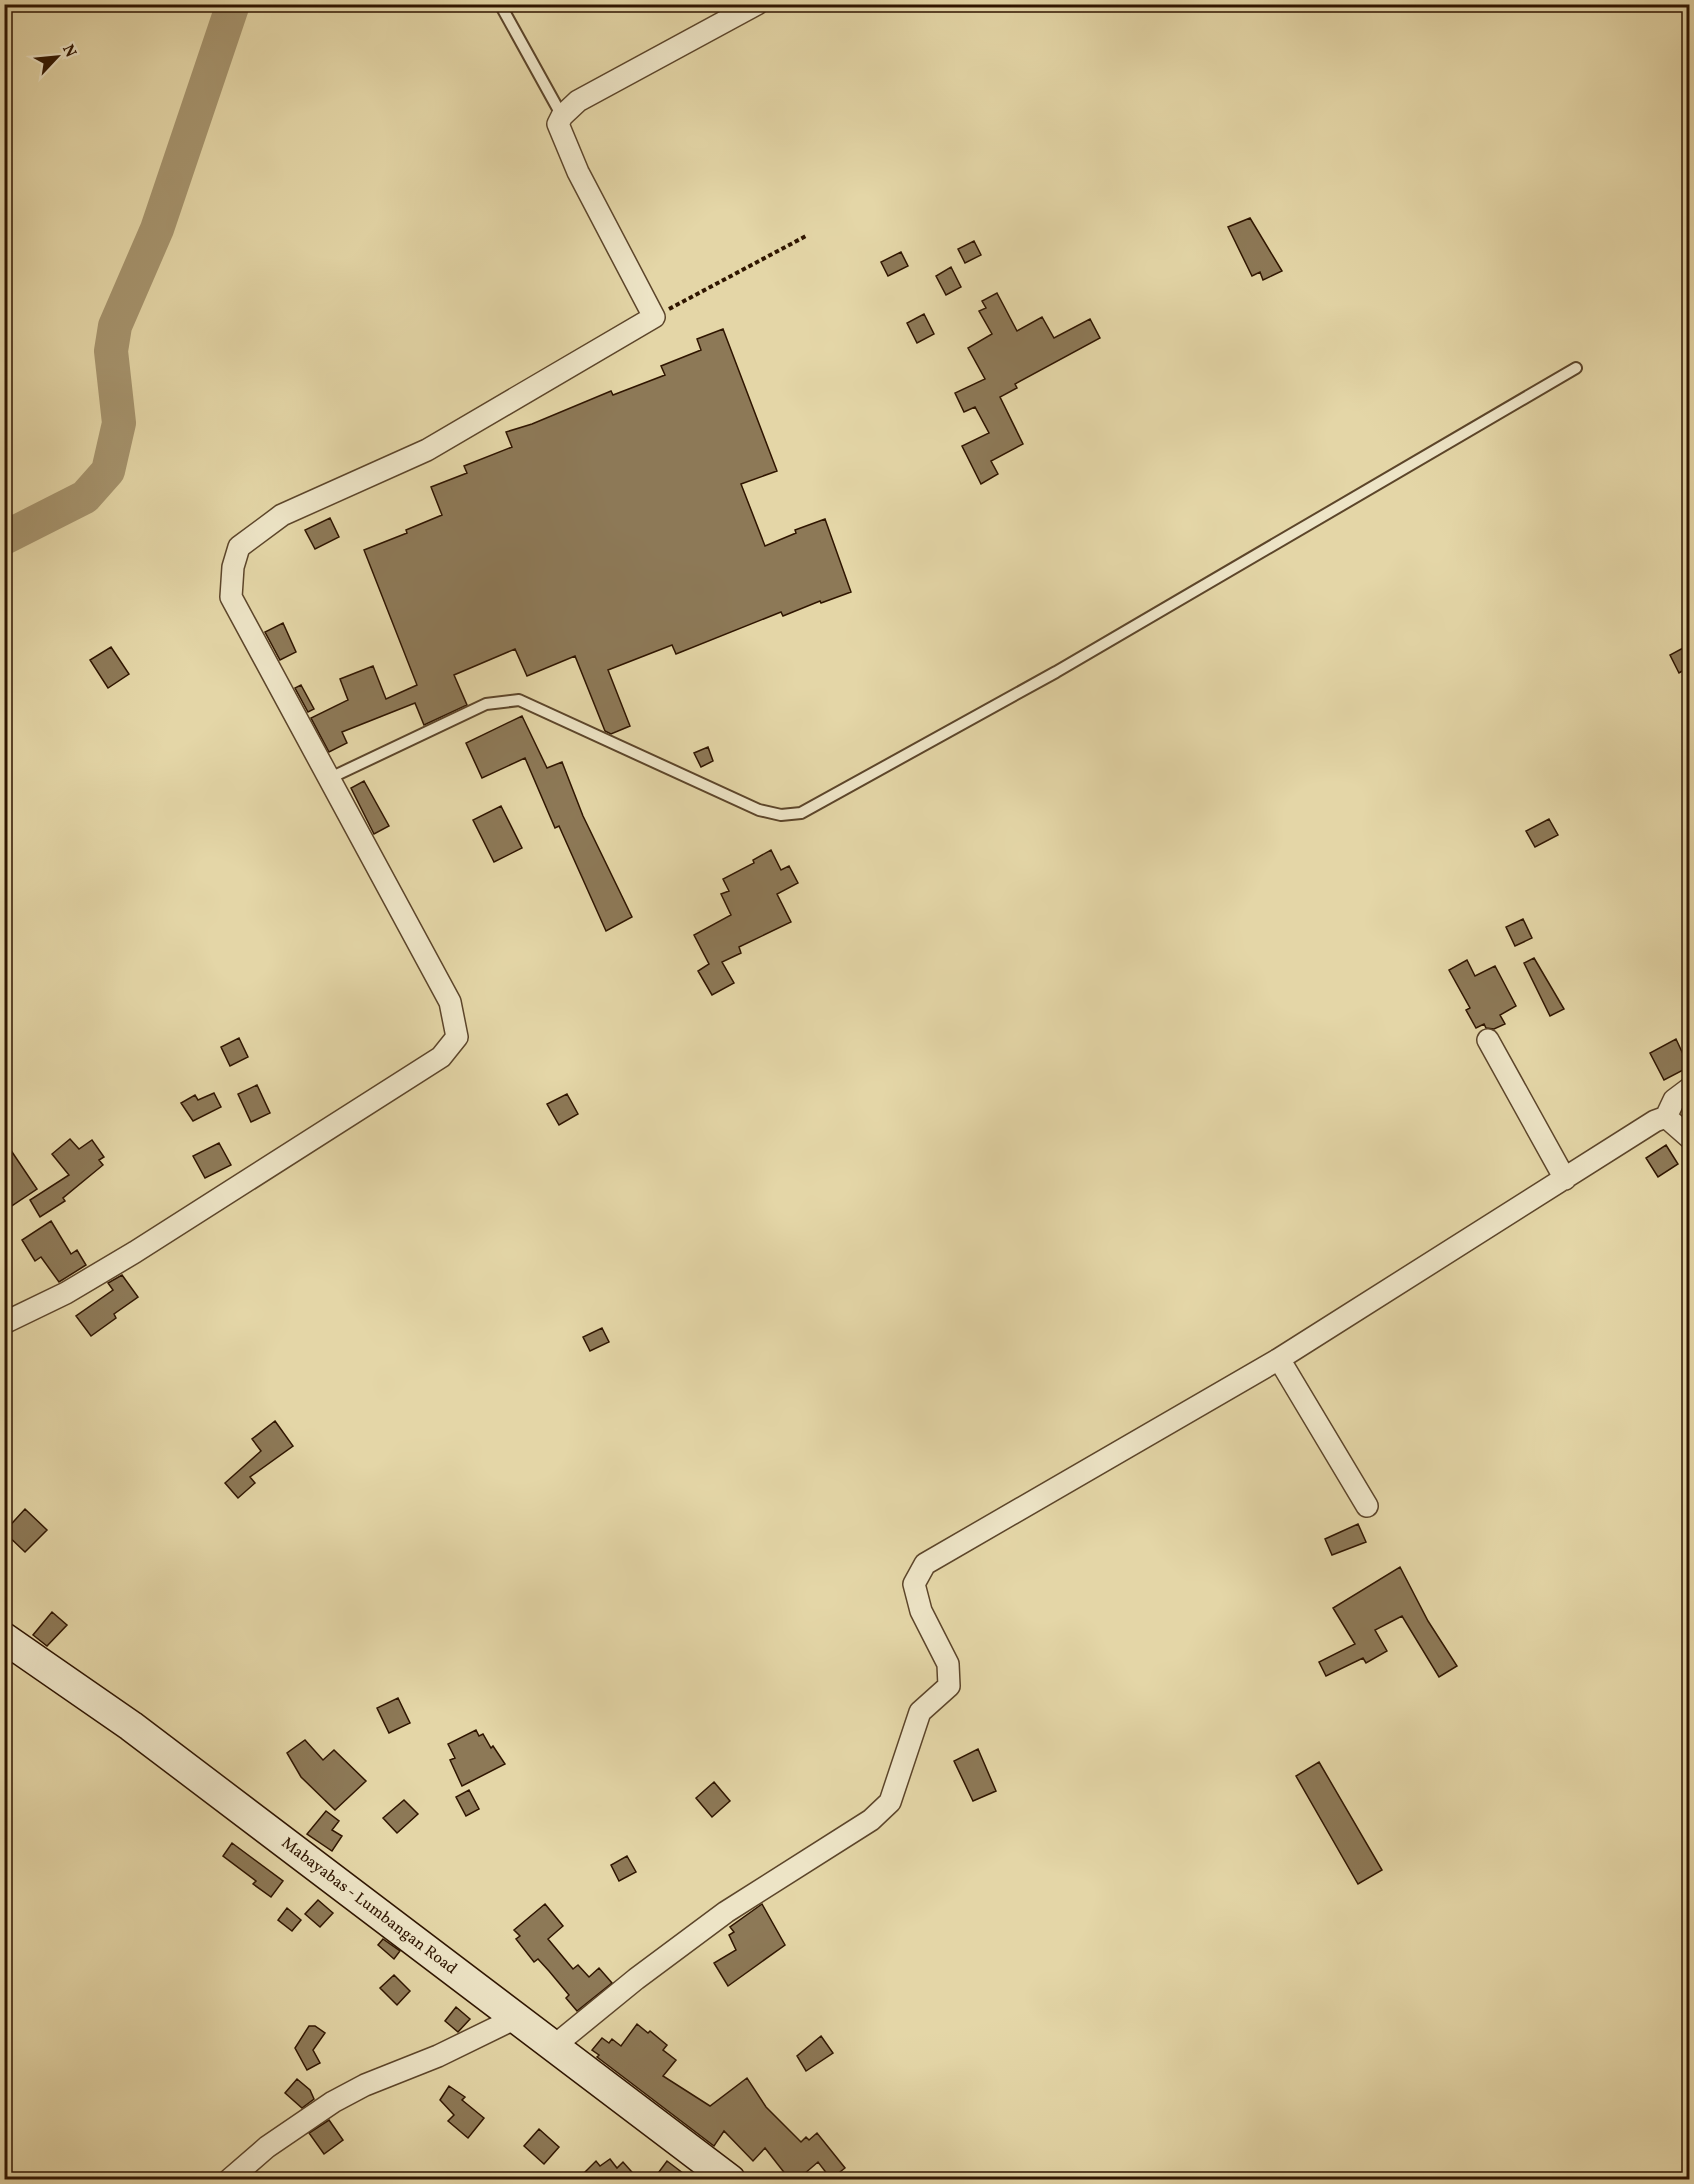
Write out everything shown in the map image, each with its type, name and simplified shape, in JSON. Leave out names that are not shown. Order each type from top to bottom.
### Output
[{"type":"main road","name":"Mabayabas - Lumbangan Road","points":[[4,1638],[131,1726],[730,2180]]},
{"type":"street","points":[[4,1323],[66,1293],[135,1252],[441,1057],[457,1037],[450,1002],[231,597],[233,567],[239,547],[282,515],[427,450],[654,317],[578,172],[558,124],[562,116],[578,101],[757,4]]},
{"type":"street","points":[[1488,1041],[1565,1179]]},
{"type":"street","points":[[554,2046],[636,1979],[726,1912],[871,1820],[890,1802],[920,1712],[949,1686],[948,1664],[921,1611],[914,1584],[925,1564],[1279,1359],[1655,1121],[1666,1117],[1674,1100],[1689,1089]]},
{"type":"street","points":[[1666,1117],[1689,1138]]},
{"type":"street","points":[[1279,1359],[1367,1506]]},
{"type":"street","points":[[229,2180],[267,2146],[333,2102],[365,2085],[438,2056],[516,2018]]},
{"type":"lane","points":[[500,4],[562,116]]},
{"type":"lane","points":[[328,778],[486,704],[519,700],[759,810],[781,815],[801,813],[1056,672],[1576,368]]},
{"type":"path","points":[[654,317],[806,236]]},
{"type":"building","points":[[1250,218],[1282,271],[1263,280],[1260,272],[1252,276],[1228,227]]},
{"type":"building","points":[[974,241],[981,255],[965,263],[958,249]]},
{"type":"building","points":[[901,252],[908,266],[888,276],[881,262]]},
{"type":"building","points":[[951,267],[961,287],[946,295],[936,276]]},
{"type":"building","points":[[997,293],[1017,331],[1042,317],[1054,338],[1090,319],[1100,338],[1015,384],[1017,388],[1000,397],[1023,444],[991,461],[998,474],[981,484],[962,446],[989,433],[975,407],[964,412],[955,393],[985,379],[968,348],[992,334],[979,311],[986,308],[982,301]]},
{"type":"building","points":[[924,314],[934,334],[917,343],[907,323]]},
{"type":"building","points":[[723,329],[777,471],[741,484],[765,546],[796,533],[795,530],[825,519],[851,592],[821,603],[820,601],[783,616],[781,612],[676,654],[672,645],[608,670],[630,726],[611,734],[605,731],[575,656],[527,676],[515,649],[454,675],[467,705],[424,725],[415,703],[342,732],[347,743],[329,752],[311,718],[348,700],[340,679],[373,666],[386,699],[417,685],[364,550],[407,533],[406,530],[442,515],[431,487],[467,473],[464,466],[512,447],[506,432],[532,424],[611,391],[613,395],[665,375],[661,366],[701,350],[697,339]]},
{"type":"building","points":[[330,518],[339,537],[315,549],[305,530]]},
{"type":"building","points":[[283,623],[296,652],[280,660],[265,632]]},
{"type":"building","points":[[111,647],[129,674],[108,688],[90,660]]},
{"type":"building","points":[[1683,648],[1689,660],[1689,667],[1679,673],[1670,655]]},
{"type":"building","points":[[301,685],[314,709],[308,712],[295,688]]},
{"type":"building","points":[[522,716],[547,768],[562,762],[583,816],[632,917],[606,931],[559,826],[555,828],[525,758],[482,778],[466,743]]},
{"type":"building","points":[[708,747],[713,761],[701,767],[694,753]]},
{"type":"building","points":[[364,781],[389,826],[374,834],[351,788]]},
{"type":"building","points":[[501,806],[522,848],[494,862],[473,820]]},
{"type":"building","points":[[1549,819],[1558,835],[1535,847],[1526,831]]},
{"type":"building","points":[[771,850],[781,870],[789,866],[798,883],[777,894],[791,922],[739,947],[741,953],[722,962],[734,983],[712,995],[698,971],[709,964],[694,935],[731,915],[721,894],[729,891],[723,879],[754,863],[753,860]]},
{"type":"building","points":[[1523,919],[1532,938],[1515,946],[1506,927]]},
{"type":"building","points":[[1534,958],[1564,1009],[1550,1016],[1524,963]]},
{"type":"building","points":[[1467,960],[1475,976],[1495,966],[1516,1006],[1500,1015],[1505,1024],[1494,1029],[1486,1028],[1484,1024],[1476,1028],[1466,1010],[1470,1008],[1449,970]]},
{"type":"building","points":[[239,1038],[248,1057],[230,1066],[221,1047]]},
{"type":"building","points":[[1676,1039],[1689,1067],[1664,1080],[1650,1053]]},
{"type":"building","points":[[257,1085],[270,1113],[251,1122],[238,1094]]},
{"type":"building","points":[[214,1093],[221,1107],[193,1121],[181,1103],[195,1095],[198,1100]]},
{"type":"building","points":[[567,1094],[578,1114],[559,1125],[547,1104]]},
{"type":"building","points":[[70,1139],[79,1149],[92,1140],[104,1157],[99,1160],[103,1165],[63,1198],[65,1201],[40,1217],[30,1200],[69,1175],[52,1154]]},
{"type":"building","points":[[4,1140],[37,1189],[4,1211]]},
{"type":"building","points":[[219,1143],[231,1165],[205,1178],[193,1156]]},
{"type":"building","points":[[1666,1145],[1678,1164],[1658,1177],[1646,1158]]},
{"type":"building","points":[[51,1221],[71,1254],[77,1250],[86,1265],[59,1282],[41,1257],[35,1261],[22,1240]]},
{"type":"building","points":[[122,1275],[138,1297],[114,1314],[116,1318],[91,1336],[76,1316],[113,1290],[108,1283]]},
{"type":"building","points":[[602,1328],[609,1342],[590,1351],[583,1337]]},
{"type":"building","points":[[275,1421],[293,1446],[250,1477],[255,1483],[238,1498],[225,1483],[261,1451],[252,1439]]},
{"type":"building","points":[[25,1509],[47,1530],[25,1552],[4,1532]]},
{"type":"building","points":[[1358,1524],[1366,1542],[1332,1555],[1325,1539]]},
{"type":"building","points":[[1400,1567],[1428,1621],[1457,1666],[1439,1677],[1402,1616],[1375,1630],[1387,1651],[1366,1663],[1363,1658],[1326,1676],[1319,1662],[1355,1644],[1333,1608]]},
{"type":"building","points":[[52,1612],[67,1625],[47,1646],[33,1635]]},
{"type":"building","points":[[398,1698],[410,1723],[389,1733],[377,1708]]},
{"type":"building","points":[[476,1730],[479,1736],[483,1734],[491,1748],[493,1746],[505,1764],[462,1786],[450,1760],[455,1758],[448,1744]]},
{"type":"building","points":[[305,1740],[323,1760],[334,1750],[366,1781],[335,1810],[301,1777],[287,1753]]},
{"type":"building","points":[[978,1749],[996,1791],[973,1801],[954,1761]]},
{"type":"building","points":[[1319,1762],[1382,1870],[1358,1884],[1296,1776]]},
{"type":"building","points":[[714,1782],[730,1801],[712,1817],[696,1798]]},
{"type":"building","points":[[469,1790],[479,1809],[466,1816],[456,1797]]},
{"type":"building","points":[[404,1800],[418,1814],[397,1833],[383,1818]]},
{"type":"building","points":[[326,1811],[339,1821],[332,1830],[342,1836],[332,1851],[307,1834]]},
{"type":"building","points":[[232,1843],[283,1881],[271,1897],[253,1884],[256,1881],[223,1856]]},
{"type":"building","points":[[627,1856],[636,1872],[619,1881],[611,1865]]},
{"type":"building","points":[[318,1900],[333,1913],[320,1927],[305,1914]]},
{"type":"building","points":[[545,1904],[563,1926],[548,1939],[573,1969],[578,1965],[589,1977],[599,1968],[612,1983],[577,2011],[566,1998],[569,1995],[549,1971],[538,1959],[534,1962],[516,1939],[520,1936],[514,1930]]},
{"type":"building","points":[[762,1904],[785,1945],[728,1986],[714,1963],[736,1950],[729,1935],[734,1932],[730,1927]]},
{"type":"building","points":[[287,1908],[301,1920],[292,1931],[278,1920]]},
{"type":"building","points":[[383,1939],[400,1951],[394,1959],[378,1945]]},
{"type":"building","points":[[394,1975],[410,1991],[397,2005],[380,1988]]},
{"type":"building","points":[[456,2007],[470,2019],[458,2032],[445,2021]]},
{"type":"building","points":[[637,2024],[667,2045],[663,2050],[676,2060],[663,2076],[710,2106],[747,2078],[766,2107],[801,2142],[806,2137],[809,2140],[817,2133],[845,2168],[831,2179],[818,2162],[797,2180],[790,2180],[765,2148],[753,2161],[724,2131],[714,2146],[597,2057],[599,2055],[592,2050],[602,2038],[609,2043],[612,2039],[621,2046]]},
{"type":"building","points":[[309,2026],[315,2026],[325,2033],[313,2050],[320,2063],[307,2070],[295,2048]]},
{"type":"building","points":[[821,2036],[833,2053],[806,2071],[797,2056]]},
{"type":"building","points":[[297,2079],[310,2090],[314,2099],[302,2108],[285,2093]]},
{"type":"building","points":[[449,2086],[465,2097],[462,2100],[484,2118],[468,2138],[448,2121],[454,2115],[440,2100]]},
{"type":"building","points":[[329,2120],[343,2140],[324,2154],[309,2133]]},
{"type":"building","points":[[539,2129],[559,2147],[544,2164],[524,2146]]},
{"type":"building","points":[[610,2159],[617,2168],[623,2162],[639,2180],[577,2180],[596,2161],[600,2166]]},
{"type":"building","points":[[667,2161],[692,2180],[653,2180]]},
{"type":"waterway","points":[[4,538],[85,497],[108,471],[119,423],[111,351],[115,326],[157,229],[233,4]]}]
